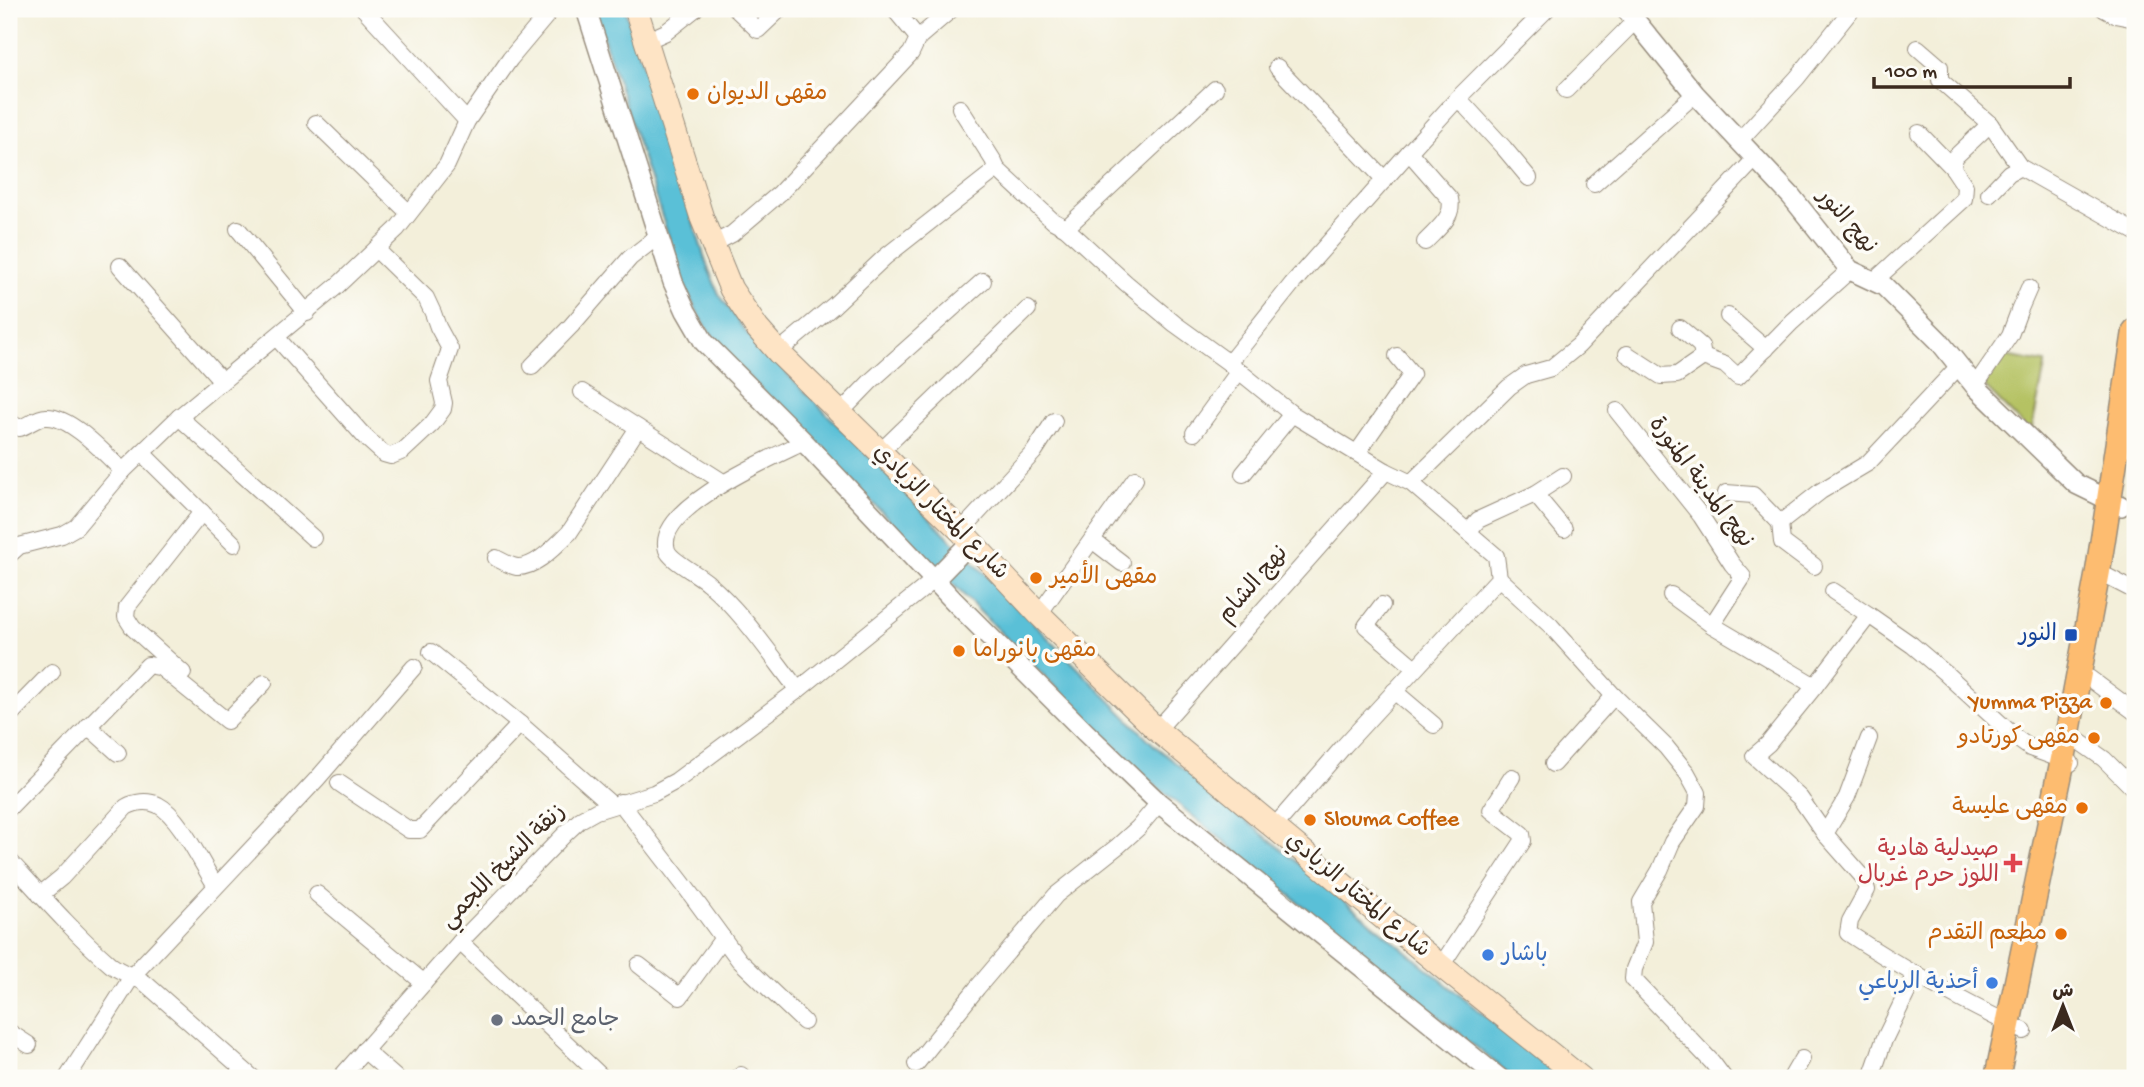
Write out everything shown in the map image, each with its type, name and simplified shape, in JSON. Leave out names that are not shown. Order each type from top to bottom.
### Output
[{"type":"main road","name":"شارع المختار الزيادي","points":[[636,9],[702,218],[731,289],[742,308],[778,352],[966,536],[1157,730],[1441,966],[1581,1078]]},
{"type":"main road","points":[[2071,754],[2108,578],[2135,331]]},
{"type":"main road","points":[[2014,1078],[2016,1028],[2071,754],[2115,504],[2134,441]]},
{"type":"main road","points":[[1997,1078],[2016,1028]]},
{"type":"street","points":[[364,9],[467,121]]},
{"type":"street","points":[[9,555],[19,546],[62,535],[76,527],[123,471],[179,417],[307,313],[397,229],[447,165],[467,121],[510,59],[552,9]]},
{"type":"street","points":[[586,9],[657,237],[685,311],[704,342],[804,442],[934,580],[1159,803],[1499,1078]]},
{"type":"street","points":[[646,41],[666,32],[695,9]]},
{"type":"street","points":[[736,9],[758,30],[778,10]]},
{"type":"street","points":[[894,9],[918,38]]},
{"type":"street","points":[[713,244],[732,234],[780,193],[911,53],[918,38],[952,9]]},
{"type":"street","points":[[1194,433],[1234,367],[1292,284],[1458,98],[1547,9]]},
{"type":"street","points":[[1739,141],[1797,78],[1853,9]]},
{"type":"street","points":[[2104,9],[2115,15],[2135,19]]},
{"type":"street","points":[[1566,90],[1631,14]]},
{"type":"street","name":"نهج النور","points":[[1631,14],[1695,94],[1791,196],[1850,270],[1884,286],[1900,301],[1939,341],[1975,386],[2076,484],[2115,504]]},
{"type":"street","points":[[1918,48],[1940,67],[1940,80],[1990,124],[2020,167],[2135,232]]},
{"type":"street","points":[[1277,67],[1385,180]]},
{"type":"street","points":[[1066,229],[1215,89]]},
{"type":"street","points":[[1594,184],[1695,94]]},
{"type":"street","points":[[1458,98],[1529,178]]},
{"type":"street","points":[[960,108],[997,169],[1053,221],[1066,229],[1175,324],[1292,414],[1386,471],[1411,483],[1496,556],[1499,578],[1550,626],[1614,696],[1666,747],[1687,773],[1698,793],[1697,806],[1672,842],[1660,870],[1641,902],[1645,942],[1634,969],[1633,979],[1724,1078]]},
{"type":"street","points":[[316,123],[409,213]]},
{"type":"street","points":[[1953,169],[1955,157],[1990,124]]},
{"type":"street","points":[[1874,281],[1964,199],[1965,186],[1919,133]]},
{"type":"street","points":[[1409,152],[1450,199],[1452,206],[1450,215],[1425,242]]},
{"type":"street","points":[[1411,483],[1509,387],[1526,375],[1551,368],[1578,346],[1756,158]]},
{"type":"street","points":[[1989,194],[2009,173],[2020,167]]},
{"type":"street","points":[[778,352],[885,257],[997,169]]},
{"type":"street","points":[[238,229],[307,313]]},
{"type":"street","points":[[532,366],[630,258],[657,237]]},
{"type":"street","points":[[277,338],[384,454],[391,456],[402,452],[432,424],[443,409],[439,381],[450,346],[441,334],[426,298],[376,248]]},
{"type":"street","points":[[120,267],[222,380]]},
{"type":"street","points":[[1703,357],[1725,365],[1738,377],[1792,322],[1850,270]]},
{"type":"street","points":[[840,413],[872,380],[983,281]]},
{"type":"street","points":[[1975,386],[2010,335],[2029,288]]},
{"type":"street","points":[[880,452],[1028,309]]},
{"type":"street","points":[[1728,316],[1766,349]]},
{"type":"street","points":[[1680,328],[1701,346],[1703,357]]},
{"type":"street","points":[[1627,354],[1661,376],[1677,375],[1703,357]]},
{"type":"street","points":[[1357,453],[1412,374],[1397,356]]},
{"type":"street","points":[[1780,523],[1821,491],[1868,463],[1959,366]]},
{"type":"street","points":[[582,392],[723,482]]},
{"type":"street","name":"نهج المدينة المنورة","points":[[1617,411],[1701,516],[1743,577],[1712,625]]},
{"type":"street","points":[[1243,474],[1292,414]]},
{"type":"street","points":[[9,420],[20,428],[43,416],[59,419],[76,428],[123,471]]},
{"type":"street","points":[[179,417],[313,538]]},
{"type":"street","points":[[934,580],[1034,452],[1054,421]]},
{"type":"street","points":[[496,558],[516,567],[533,563],[554,547],[569,533],[638,428]]},
{"type":"street","points":[[798,690],[729,603],[696,572],[672,559],[667,551],[666,541],[682,514],[723,482],[804,442]]},
{"type":"street","points":[[142,453],[234,544]]},
{"type":"street","name":"نهج الشام","points":[[1157,730],[1386,471]]},
{"type":"street","points":[[1468,532],[1478,520],[1535,494],[1563,476]]},
{"type":"street","points":[[1040,614],[1135,479]]},
{"type":"street","points":[[1726,493],[1753,495],[1780,523],[1782,542],[1814,566]]},
{"type":"street","points":[[1535,494],[1564,529]]},
{"type":"street","points":[[194,683],[133,628],[126,617],[127,607],[202,512]]},
{"type":"street","points":[[1091,540],[1122,563]]},
{"type":"street","points":[[1273,827],[1499,578]]},
{"type":"street","points":[[2108,578],[2135,591]]},
{"type":"street","name":"زنقة الشيخ اللجمي","points":[[340,1078],[460,942],[580,820],[616,803],[665,788],[798,690],[934,580]]},
{"type":"street","points":[[1833,591],[1912,645],[2016,738],[2031,748],[2104,759],[2135,790]]},
{"type":"street","points":[[1671,595],[1712,625],[1815,686]]},
{"type":"street","points":[[1382,605],[1366,626],[1415,668]]},
{"type":"street","points":[[1869,615],[1768,744],[1754,756],[1800,798],[1825,834],[1863,877],[1867,890],[1850,920],[1848,933],[1897,965],[2016,1028]]},
{"type":"street","points":[[431,652],[616,803],[739,960],[804,1023]]},
{"type":"street","points":[[9,808],[148,665],[160,667],[227,721],[264,683]]},
{"type":"street","points":[[67,1078],[133,975],[317,779],[414,667]]},
{"type":"street","points":[[9,716],[52,672]]},
{"type":"street","points":[[2089,678],[2135,712]]},
{"type":"street","points":[[1394,691],[1434,725]]},
{"type":"street","points":[[1553,764],[1614,696]]},
{"type":"street","points":[[339,783],[409,830],[420,830],[520,724]]},
{"type":"street","points":[[88,726],[118,753]]},
{"type":"street","points":[[1825,834],[1847,797],[1869,738]]},
{"type":"street","points":[[1441,966],[1523,841],[1522,834],[1491,810],[1512,777]]},
{"type":"street","points":[[40,895],[62,877],[126,807],[136,802],[158,805],[177,822],[216,886]]},
{"type":"street","points":[[916,1064],[1056,895],[1118,846],[1159,803]]},
{"type":"street","points":[[9,860],[40,895],[114,968],[145,982],[253,1078]]},
{"type":"street","points":[[317,894],[424,983]]},
{"type":"street","points":[[639,965],[680,997],[723,938]]},
{"type":"street","points":[[460,942],[603,1078]]},
{"type":"street","points":[[1871,1078],[1884,1040],[1916,974]]},
{"type":"street","points":[[9,1032],[29,1045]]},
{"type":"street","points":[[364,1050],[396,1078]]},
{"type":"street","points":[[1791,1078],[1802,1059]]},
{"type":"green space","points":[[2005,356],[2045,363],[2031,433],[1983,385]]},
{"type":"water","points":[[594,9],[625,9],[708,268],[719,294],[745,331],[1154,745],[1561,1078],[1514,1078],[1150,781],[725,353],[702,320],[684,284]]},
{"type":"place","name":"مقهى الديوان","points":[[693,94]]},
{"type":"place","name":"مقهى الأمير","points":[[1036,578]]},
{"type":"place","name":"النور","points":[[2071,635]]},
{"type":"place","name":"مقهى بانوراما","points":[[959,651]]},
{"type":"place","name":"Yumma Pizza","points":[[2106,703]]},
{"type":"place","name":"مقهى كورتادو","points":[[2094,738]]},
{"type":"place","name":"مقهى عليسة","points":[[2082,808]]},
{"type":"place","name":"Slouma Coffee","points":[[1310,820]]},
{"type":"place","name":"صيدلية هادية اللوز حرم غربال","points":[[2013,863]]},
{"type":"place","name":"مطعم التقدم","points":[[2061,934]]},
{"type":"place","name":"باشار","points":[[1488,955]]},
{"type":"place","name":"أحذية الرباعي","points":[[1992,983]]},
{"type":"place","name":"جامع الحمد","points":[[497,1020]]}]
